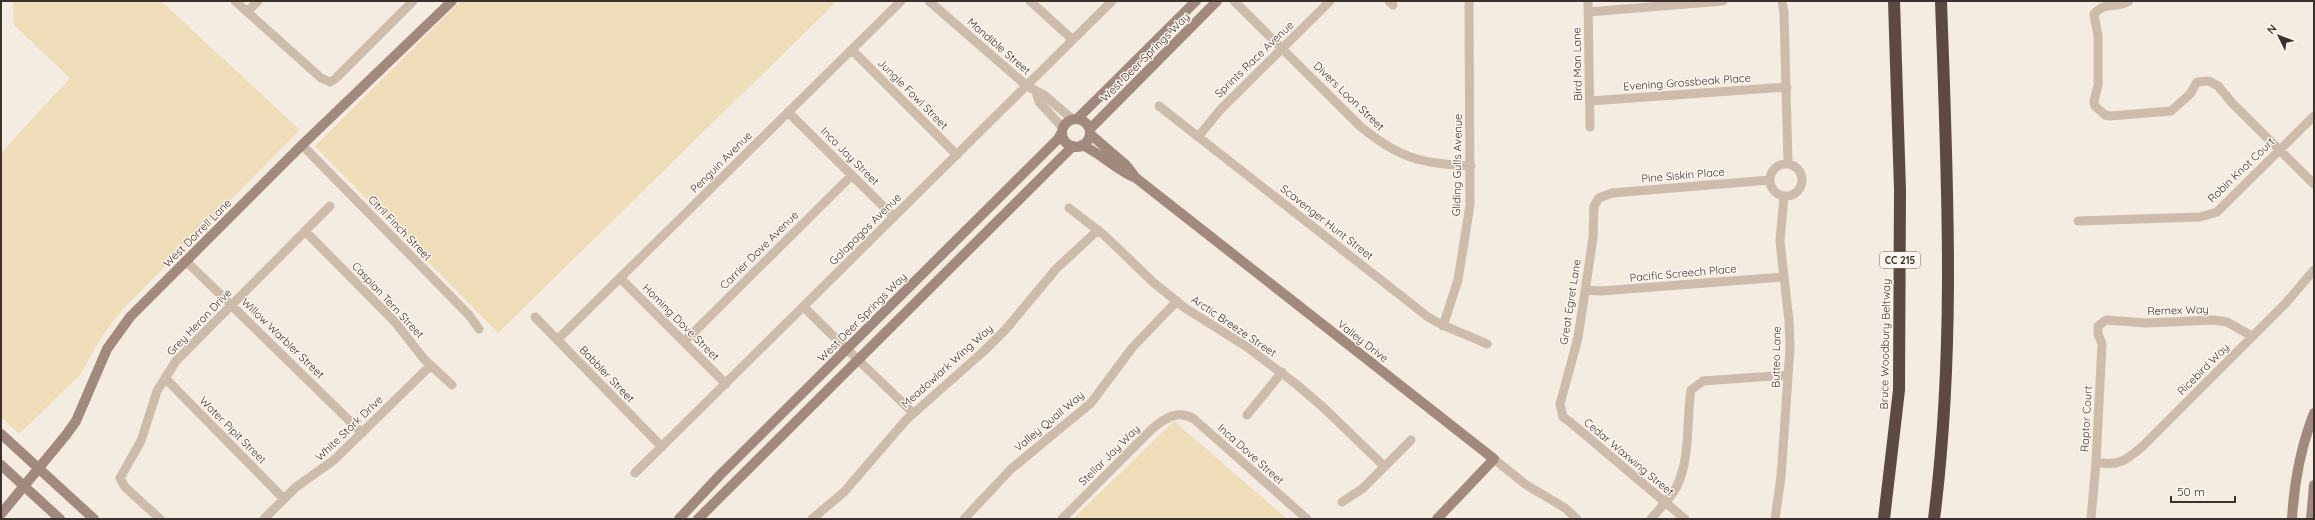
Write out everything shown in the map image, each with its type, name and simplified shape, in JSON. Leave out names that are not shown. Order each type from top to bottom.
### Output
[{"type":"highway","name":"Bruce Woodbury Beltway","points":[[1884,519],[1899,390],[1900,190],[1894,1]]},
{"type":"highway","points":[[1934,519],[1942,452],[1947,381],[1949,291],[1941,1]]},
{"type":"main road","name":"West Dorrell Lane","points":[[1,514],[39,470],[76,421],[100,363],[117,333],[130,317],[302,145],[452,1]]},
{"type":"main road","name":"West Deer Springs Way","points":[[1075,119],[1196,1]]},
{"type":"main road","name":"West Deer Springs Way","points":[[1090,132],[1217,1]]},
{"type":"main road","points":[[1075,119],[1085,122],[1090,132],[1089,139],[1077,146],[1065,141],[1063,130],[1075,119]]},
{"type":"main road","name":"West Deer Springs Way","points":[[698,519],[852,354],[1058,139],[1063,130]]},
{"type":"main road","name":"Valley Drive","points":[[1090,132],[1126,165],[1136,178],[1494,459]]},
{"type":"main road","name":"West Deer Springs Way","points":[[679,519],[720,475],[1077,146]]},
{"type":"main road","name":"Valley Drive","points":[[1077,146],[1092,150],[1121,172],[1136,178]]},
{"type":"main road","points":[[2292,519],[2303,449],[2314,413]]},
{"type":"main road","points":[[1,434],[94,519]]},
{"type":"main road","points":[[1437,519],[1494,459]]},
{"type":"main road","points":[[1,465],[60,519]]},
{"type":"main road","points":[[2311,519],[2314,485]]},
{"type":"street","points":[[235,1],[327,82],[335,79],[413,1]]},
{"type":"street","points":[[247,12],[258,1]]},
{"type":"street","name":"Penguin Avenue","points":[[557,340],[901,1]]},
{"type":"street","name":"Mandible Street","points":[[929,1],[1027,86],[1044,95],[1075,119]]},
{"type":"street","points":[[1030,1],[1073,40]]},
{"type":"street","name":"Divers Loon Street","points":[[1234,1],[1360,126],[1382,144],[1424,162],[1471,166]]},
{"type":"street","name":"Sprints Race Avenue","points":[[1198,137],[1220,110],[1330,1]]},
{"type":"street","name":"Gliding Gulls Avenue","points":[[1443,326],[1458,280],[1463,258],[1470,206],[1469,1]]},
{"type":"street","name":"Bird Man Lane","points":[[1588,1],[1590,127]]},
{"type":"street","points":[[1588,12],[1723,1]]},
{"type":"street","points":[[1782,1],[1787,87],[1788,164]]},
{"type":"street","points":[[2129,1],[2123,5],[2105,5],[2097,11],[2094,20],[2098,36],[2098,85],[2094,100],[2095,106],[2110,116],[2171,111],[2190,94],[2197,82],[2205,80],[2218,86],[2314,184]]},
{"type":"street","name":"Galapagos Avenue","points":[[635,473],[1027,86],[1073,40],[1107,2]]},
{"type":"street","name":"Jungle Fowl Street","points":[[852,50],[957,155]]},
{"type":"street","name":"Evening Grossbeak Place","points":[[1590,101],[1787,87]]},
{"type":"street","name":"Mandible Street","points":[[1036,92],[1039,102],[1063,130]]},
{"type":"street","name":"Scavenger Hunt Street","points":[[1159,106],[1428,317],[1443,326],[1487,344]]},
{"type":"street","name":"Inca Jay Street","points":[[788,112],[894,218]]},
{"type":"street","name":"Robin Knot Court","points":[[2078,221],[2208,215],[2225,206],[2314,116]]},
{"type":"street","name":"Citril Finch Street","points":[[302,145],[469,315],[479,328]]},
{"type":"street","points":[[1788,164],[1799,169],[1803,183],[1796,193],[1784,196],[1774,191],[1770,180],[1771,173],[1776,167],[1788,164]]},
{"type":"street","name":"Carrier Dove Avenue","points":[[684,342],[852,175]]},
{"type":"street","name":"Pine Siskin Place","points":[[1599,198],[1612,193],[1770,180]]},
{"type":"street","name":"Butteo Lane","points":[[1775,519],[1781,477],[1790,332],[1783,277],[1780,227],[1784,196]]},
{"type":"street","name":"Great Egret Lane","points":[[1561,411],[1560,404],[1578,338],[1593,238],[1594,206],[1599,198]]},
{"type":"street","name":"Grey Heron Drive","points":[[160,519],[125,487],[120,478],[141,441],[152,402],[165,378],[181,355],[330,206]]},
{"type":"street","name":"Arctic Breeze Street","points":[[1069,208],[1098,230],[1177,301],[1282,372],[1325,408],[1384,466]]},
{"type":"street","name":"Meadowlark Wing Way","points":[[812,519],[844,492],[913,413],[984,351],[1006,329],[1056,268],[1098,230]]},
{"type":"street","name":"Caspian Tern Street","points":[[305,231],[395,322],[430,366],[452,385]]},
{"type":"street","name":"Willow Warbler Street","points":[[186,261],[362,433]]},
{"type":"street","name":"Ricebird Way","points":[[2096,462],[2117,464],[2129,458],[2285,304],[2314,270]]},
{"type":"street","name":"Pacific Screech Place","points":[[1585,290],[1601,291],[1783,277]]},
{"type":"street","name":"Homing Dove Street","points":[[620,278],[726,384]]},
{"type":"street","name":"Valley Quail Way","points":[[964,519],[1011,469],[1091,403],[1132,348],[1177,301]]},
{"type":"street","points":[[804,307],[913,413]]},
{"type":"street","name":"Babbler Street","points":[[535,317],[662,447]]},
{"type":"street","name":"Remex Way","points":[[2102,323],[2106,320],[2146,323],[2214,320],[2227,322],[2252,336]]},
{"type":"street","name":"Raptor Court","points":[[2091,519],[2096,462],[2102,344],[2098,334],[2098,326],[2102,323]]},
{"type":"street","name":"White Stork Drive","points":[[264,519],[296,487],[324,468],[362,433],[430,366]]},
{"type":"street","points":[[1247,416],[1282,372]]},
{"type":"street","points":[[1651,519],[1676,488],[1680,478],[1686,449],[1691,390],[1703,380],[1788,375]]},
{"type":"street","name":"Water Pipit Street","points":[[165,378],[284,499]]},
{"type":"street","name":"Cedar Waxwing Street","points":[[1561,411],[1570,422],[1685,519]]},
{"type":"street","name":"Stellar Jay Way","points":[[1062,519],[1152,429],[1169,416],[1177,414]]},
{"type":"street","name":"Inca Dove Street","points":[[1177,414],[1186,414],[1194,419],[1307,519]]},
{"type":"street","points":[[1342,502],[1362,489],[1411,440]]},
{"type":"street","name":"Valley Drive","points":[[1494,459],[1525,484],[1560,505],[1578,519]]},
{"type":"sand","points":[[13,1],[161,1],[300,130],[122,310],[102,336],[80,375],[19,434],[1,417],[1,153],[70,78],[14,25]]},
{"type":"sand","points":[[461,1],[837,1],[498,333],[315,146]]},
{"type":"sand","points":[[1174,421],[1287,519],[1073,519]]}]
